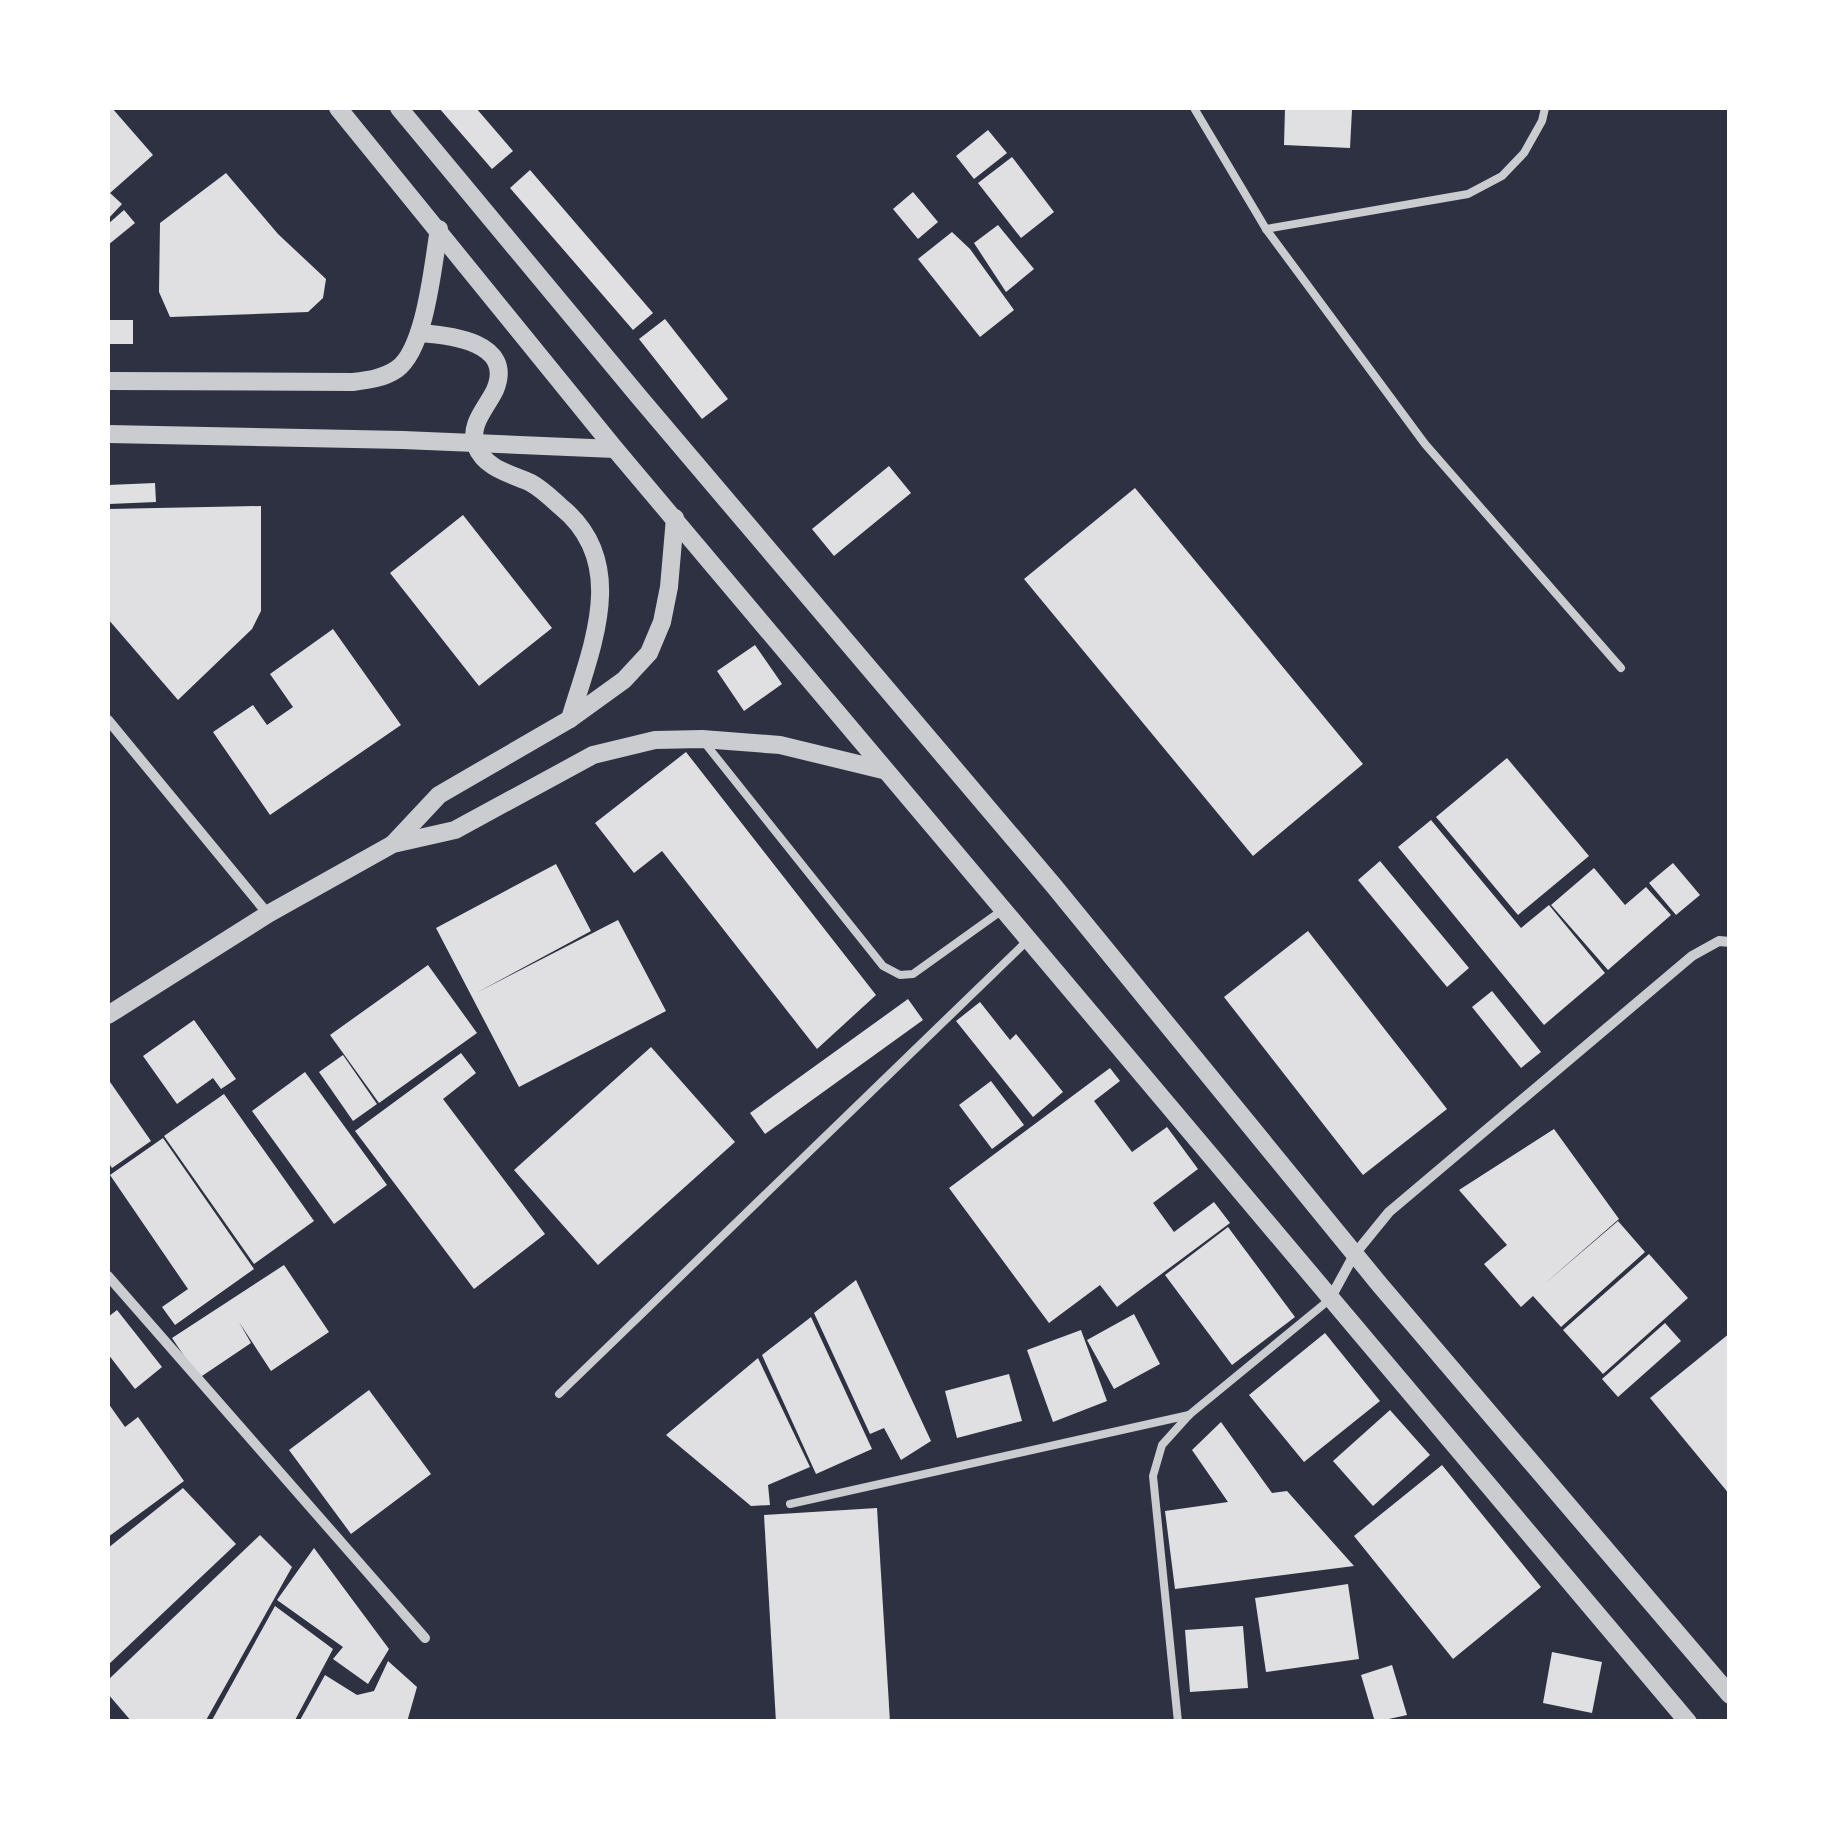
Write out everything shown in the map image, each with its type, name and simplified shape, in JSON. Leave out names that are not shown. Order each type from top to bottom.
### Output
[{"type":"street","points":[[338,108],[615,450],[882,770],[1688,1722]]},
{"type":"street","points":[[399,108],[1054,886],[1354,1255],[1730,1695]]},
{"type":"street","points":[[108,382],[353,382],[380,378],[401,366],[419,333],[439,229]]},
{"type":"street","points":[[419,333],[477,342],[495,362],[495,389],[482,411],[474,442],[486,460],[535,485],[572,516],[589,539],[599,564],[602,606],[570,719]]},
{"type":"street","points":[[108,434],[474,442],[615,450]]},
{"type":"street","points":[[393,844],[439,795],[570,719],[624,680],[649,652],[662,622],[669,587],[675,518]]},
{"type":"street","points":[[108,720],[268,914]]},
{"type":"street","points":[[108,1016],[268,914],[393,844],[456,830],[593,754],[656,740],[702,739],[780,745],[882,770]]},
{"type":"street","points":[[1329,1300],[1354,1255],[1389,1212],[1692,956],[1719,941],[1730,942]]},
{"type":"street","points":[[108,1276],[426,1638]]},
{"type":"lane","points":[[1194,108],[1266,229],[1425,444],[1621,668]]},
{"type":"lane","points":[[1266,229],[1468,194],[1502,176],[1524,153],[1542,120],[1544,108]]},
{"type":"lane","points":[[702,739],[883,966],[900,975],[913,974],[1002,911]]},
{"type":"lane","points":[[558,1394],[1028,941]]},
{"type":"lane","points":[[1178,1722],[1153,1476],[1162,1445],[1189,1415],[1329,1300]]},
{"type":"lane","points":[[790,1504],[1189,1415]]},
{"type":"building","points":[[108,108],[153,155],[110,193],[122,204],[108,219]]},
{"type":"building","points":[[439,108],[476,108],[513,151],[492,169]]},
{"type":"building","points":[[1285,108],[1352,110],[1350,148],[1284,145]]},
{"type":"building","points":[[988,130],[1007,153],[974,179],[956,156]]},
{"type":"building","points":[[1012,157],[1054,212],[1021,238],[978,183]]},
{"type":"building","points":[[530,170],[653,313],[633,330],[510,188]]},
{"type":"building","points":[[226,173],[278,234],[326,279],[323,298],[308,312],[170,317],[159,292],[160,223]]},
{"type":"building","points":[[913,192],[938,222],[918,239],[893,209]]},
{"type":"building","points":[[124,210],[135,223],[108,245],[108,224]]},
{"type":"building","points":[[998,225],[1034,269],[1006,292],[974,243]]},
{"type":"building","points":[[952,232],[970,249],[1014,310],[980,337],[918,259]]},
{"type":"building","points":[[665,319],[728,399],[702,419],[639,339]]},
{"type":"building","points":[[108,320],[133,320],[133,344],[108,344]]},
{"type":"building","points":[[889,466],[911,493],[834,556],[812,529]]},
{"type":"building","points":[[155,483],[156,502],[109,504],[108,485]]},
{"type":"building","points":[[1135,488],[1363,764],[1253,856],[1024,579]]},
{"type":"building","points":[[261,506],[261,611],[252,629],[178,700],[108,619],[108,509]]},
{"type":"building","points":[[463,515],[552,628],[479,686],[390,573]]},
{"type":"building","points":[[333,629],[401,725],[270,815],[213,732],[253,705],[267,725],[293,707],[270,674]]},
{"type":"building","points":[[755,645],[782,684],[744,711],[717,671]]},
{"type":"building","points":[[686,752],[876,995],[817,1049],[662,851],[634,873],[595,823]]},
{"type":"building","points":[[1507,758],[1589,856],[1518,915],[1436,817]]},
{"type":"building","points":[[1431,820],[1521,928],[1549,905],[1605,973],[1544,1025],[1398,847]]},
{"type":"building","points":[[1380,861],[1469,968],[1447,987],[1358,880]]},
{"type":"building","points":[[1673,863],[1700,895],[1676,915],[1649,883]]},
{"type":"building","points":[[556,864],[591,931],[476,993],[618,920],[666,1011],[519,1087],[436,928]]},
{"type":"building","points":[[1594,868],[1625,905],[1646,887],[1671,915],[1608,970],[1551,905]]},
{"type":"building","points":[[1308,931],[1447,1109],[1363,1175],[1224,997]]},
{"type":"building","points":[[428,965],[477,1033],[379,1103],[330,1035]]},
{"type":"building","points":[[1492,991],[1541,1052],[1521,1068],[1472,1007]]},
{"type":"building","points":[[908,999],[923,1020],[765,1134],[750,1113]]},
{"type":"building","points":[[980,1002],[1010,1040],[1016,1034],[1063,1092],[1033,1117],[956,1021]]},
{"type":"building","points":[[194,1020],[236,1079],[221,1089],[213,1078],[177,1104],[143,1056]]},
{"type":"building","points":[[651,1047],[735,1142],[598,1265],[514,1170]]},
{"type":"building","points":[[461,1053],[476,1073],[443,1099],[545,1234],[474,1289],[355,1131]]},
{"type":"building","points":[[343,1055],[377,1104],[353,1121],[319,1072]]},
{"type":"building","points":[[1110,1068],[1120,1081],[1094,1101],[1132,1152],[1167,1127],[1198,1169],[1153,1203],[1174,1232],[1214,1202],[1230,1223],[1117,1307],[1100,1285],[1049,1323],[949,1188]]},
{"type":"building","points":[[305,1072],[387,1185],[334,1224],[252,1111]]},
{"type":"building","points":[[108,1079],[151,1141],[112,1168],[108,1162]]},
{"type":"building","points":[[991,1081],[1024,1125],[992,1149],[959,1105]]},
{"type":"building","points":[[224,1094],[314,1221],[254,1264],[164,1136]]},
{"type":"building","points":[[1554,1129],[1619,1219],[1542,1286],[1618,1221],[1645,1252],[1561,1327],[1533,1296],[1521,1307],[1484,1264],[1507,1245],[1459,1190]]},
{"type":"building","points":[[163,1138],[254,1269],[175,1325],[162,1307],[188,1289],[110,1175]]},
{"type":"building","points":[[1228,1227],[1295,1317],[1232,1365],[1165,1275]]},
{"type":"building","points":[[1649,1254],[1688,1298],[1603,1374],[1563,1330]]},
{"type":"building","points":[[284,1265],[329,1332],[271,1371],[239,1322],[251,1343],[199,1378],[172,1338]]},
{"type":"building","points":[[856,1280],[931,1441],[901,1460],[884,1428],[870,1434],[814,1313]]},
{"type":"building","points":[[117,1310],[162,1367],[135,1389],[108,1354],[108,1317]]},
{"type":"building","points":[[1134,1314],[1160,1364],[1114,1389],[1087,1340]]},
{"type":"building","points":[[811,1317],[872,1449],[816,1474],[762,1355]]},
{"type":"building","points":[[1665,1323],[1681,1341],[1618,1397],[1602,1379]]},
{"type":"building","points":[[1081,1330],[1107,1401],[1053,1422],[1027,1350]]},
{"type":"building","points":[[1325,1333],[1380,1401],[1304,1462],[1249,1395]]},
{"type":"building","points":[[1730,1333],[1730,1495],[1650,1398]]},
{"type":"building","points":[[758,1358],[810,1467],[768,1485],[770,1505],[751,1506],[666,1435]]},
{"type":"building","points":[[1009,1374],[1022,1421],[957,1438],[945,1391]]},
{"type":"building","points":[[369,1390],[431,1474],[351,1534],[289,1450]]},
{"type":"building","points":[[108,1403],[125,1427],[138,1417],[184,1481],[108,1537]]},
{"type":"building","points":[[1390,1410],[1430,1455],[1373,1506],[1333,1461]]},
{"type":"building","points":[[1221,1422],[1272,1493],[1287,1491],[1354,1566],[1175,1589],[1165,1511],[1228,1502],[1192,1450]]},
{"type":"building","points":[[1442,1465],[1541,1587],[1453,1659],[1354,1536]]},
{"type":"building","points":[[183,1488],[236,1544],[108,1665],[108,1548]]},
{"type":"building","points":[[877,1508],[890,1722],[776,1722],[764,1515]]},
{"type":"building","points":[[260,1535],[292,1567],[205,1722],[132,1722],[108,1694],[108,1680]]},
{"type":"building","points":[[314,1548],[389,1649],[368,1684],[333,1659],[343,1647],[277,1600]]},
{"type":"building","points":[[1348,1584],[1359,1659],[1266,1672],[1255,1598]]},
{"type":"building","points":[[275,1606],[333,1649],[294,1722],[211,1722]]},
{"type":"building","points":[[1243,1626],[1248,1688],[1190,1692],[1185,1630]]},
{"type":"building","points":[[1552,1652],[1602,1662],[1592,1713],[1543,1703]]},
{"type":"building","points":[[388,1661],[417,1687],[407,1722],[299,1722],[325,1675],[357,1695],[374,1691]]},
{"type":"building","points":[[1392,1665],[1407,1715],[1375,1722],[1361,1675]]}]
